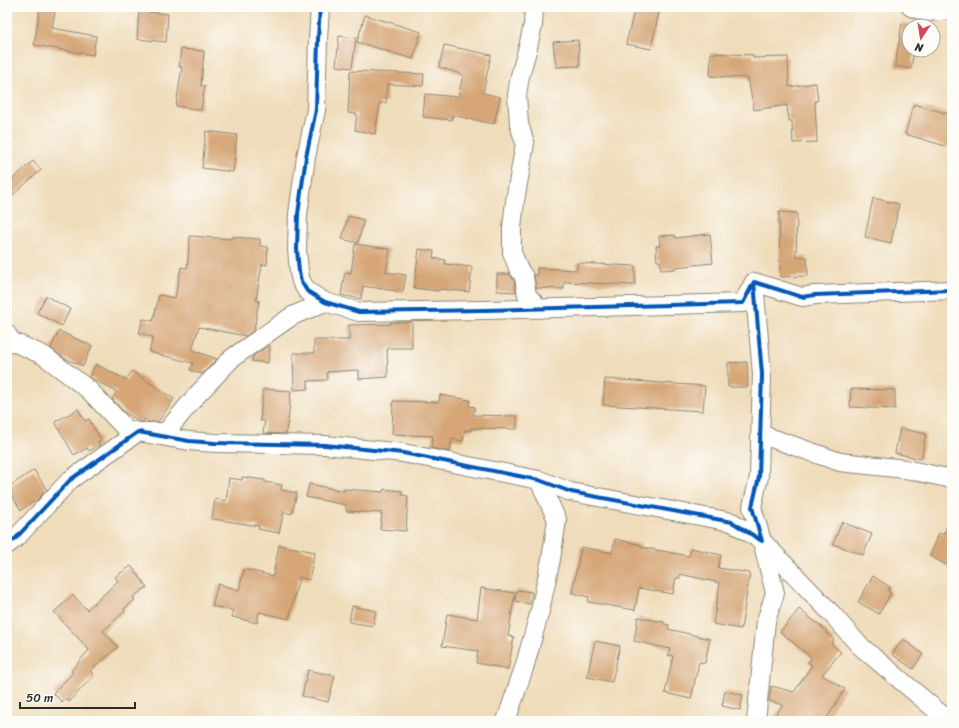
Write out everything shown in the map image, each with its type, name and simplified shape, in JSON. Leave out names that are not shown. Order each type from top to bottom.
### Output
[{"type":"street","points":[[320,7],[316,110],[306,157],[298,214],[297,249],[301,281],[308,291],[325,302],[359,312],[540,309],[743,303],[754,282]]},
{"type":"street","points":[[534,7],[533,25],[520,76],[517,95],[519,124],[525,143],[515,201],[512,228],[512,252],[518,268],[524,276],[527,295],[540,309]]},
{"type":"street","points":[[913,8],[926,12],[952,10]]},
{"type":"street","points":[[754,282],[802,297],[952,290]]},
{"type":"street","points":[[754,282],[762,374],[759,477],[752,507],[775,592],[766,621],[756,721]]},
{"type":"street","points":[[7,545],[16,538],[70,480],[138,432],[166,432],[196,396],[232,358],[292,316],[325,302]]},
{"type":"street","points":[[7,334],[11,341],[43,355],[89,390],[126,429],[189,441],[215,443],[325,445],[403,453],[539,480],[571,492],[732,522],[762,541],[832,614],[859,645],[949,721]]},
{"type":"street","points":[[760,434],[840,462],[905,469],[952,479]]},
{"type":"street","points":[[506,721],[524,668],[540,611],[551,559],[557,520],[539,480]]},
{"type":"building","points":[[40,7],[56,7],[52,28],[96,36],[93,55],[34,45]]},
{"type":"building","points":[[635,7],[660,7],[651,49],[626,44]]},
{"type":"building","points":[[139,11],[168,14],[166,42],[137,39]]},
{"type":"building","points":[[365,15],[421,32],[413,59],[357,42]]},
{"type":"building","points":[[901,29],[901,58],[913,58],[911,69],[895,66]]},
{"type":"building","points":[[339,36],[356,38],[352,68],[336,66]]},
{"type":"building","points":[[578,40],[580,66],[556,67],[553,42]]},
{"type":"building","points":[[444,45],[491,55],[483,93],[500,97],[494,124],[452,115],[452,120],[423,117],[425,94],[458,97],[463,75],[439,67]]},
{"type":"building","points":[[181,49],[204,51],[201,86],[205,86],[201,110],[176,106],[182,67],[179,67]]},
{"type":"building","points":[[711,53],[753,55],[753,58],[788,57],[789,87],[816,83],[818,100],[815,101],[817,142],[793,143],[792,121],[789,121],[787,105],[754,110],[748,78],[710,76]]},
{"type":"building","points":[[350,71],[424,74],[423,86],[387,84],[386,103],[380,103],[375,134],[355,130],[357,114],[348,113]]},
{"type":"building","points":[[914,104],[952,115],[952,148],[905,134]]},
{"type":"building","points":[[206,131],[237,135],[233,172],[202,168]]},
{"type":"building","points":[[33,161],[41,170],[7,200],[7,184]]},
{"type":"building","points":[[873,198],[899,204],[891,243],[865,237]]},
{"type":"building","points":[[779,212],[797,213],[796,257],[807,257],[808,276],[780,277]]},
{"type":"building","points":[[348,216],[364,220],[358,243],[342,239]]},
{"type":"building","points":[[710,234],[713,263],[661,270],[660,261],[657,261],[656,246],[660,246],[659,236],[675,235],[675,238]]},
{"type":"building","points":[[190,236],[231,239],[232,237],[260,239],[260,246],[268,247],[267,265],[262,264],[256,300],[259,301],[254,330],[246,336],[199,327],[192,350],[217,359],[202,374],[190,370],[193,363],[149,352],[153,337],[139,333],[143,319],[153,321],[159,295],[175,298],[181,267],[187,268]]},
{"type":"building","points":[[355,244],[390,249],[386,272],[406,275],[403,292],[363,286],[361,299],[341,295],[345,272],[351,273]]},
{"type":"building","points":[[419,249],[434,251],[433,258],[445,260],[445,264],[472,267],[469,292],[414,288]]},
{"type":"building","points":[[577,263],[635,266],[635,285],[564,282],[564,289],[536,288],[534,275],[537,275],[537,268],[577,270]]},
{"type":"building","points":[[497,274],[510,274],[514,281],[516,292],[497,291]]},
{"type":"building","points":[[46,296],[70,309],[62,326],[37,313]]},
{"type":"building","points":[[391,322],[412,322],[412,348],[388,348],[388,377],[359,379],[359,370],[327,372],[327,380],[308,381],[308,389],[294,390],[293,353],[314,353],[314,340],[349,340],[349,325],[391,324]]},
{"type":"building","points":[[59,331],[92,346],[83,366],[64,358],[51,348]]},
{"type":"building","points":[[270,345],[268,363],[252,361],[253,356]]},
{"type":"building","points":[[747,362],[748,387],[728,387],[728,363]]},
{"type":"building","points":[[96,364],[126,380],[132,371],[174,399],[158,422],[149,422],[145,419],[143,422],[139,421],[123,411],[112,399],[117,392],[89,377]]},
{"type":"building","points":[[605,379],[705,386],[703,411],[603,405]]},
{"type":"building","points":[[263,389],[291,391],[286,434],[263,433],[265,421],[260,421]]},
{"type":"building","points":[[851,389],[895,390],[895,409],[850,407]]},
{"type":"building","points":[[440,395],[470,400],[469,406],[475,407],[473,415],[517,416],[517,429],[471,428],[471,431],[465,430],[463,441],[452,439],[450,452],[431,448],[433,436],[392,434],[393,401],[439,402]]},
{"type":"building","points":[[78,409],[85,421],[89,419],[101,440],[98,442],[100,445],[89,451],[87,448],[74,455],[55,422]]},
{"type":"building","points":[[900,428],[926,434],[921,459],[895,453]]},
{"type":"building","points":[[34,470],[47,490],[37,500],[21,510],[7,488]]},
{"type":"building","points":[[242,477],[265,480],[265,482],[282,485],[281,490],[297,493],[292,514],[284,512],[279,533],[258,529],[259,526],[212,519],[215,499],[226,501],[229,478],[242,480]]},
{"type":"building","points":[[309,484],[344,491],[344,489],[383,492],[384,489],[402,491],[402,495],[408,496],[406,531],[380,529],[382,513],[346,511],[346,505],[306,497]]},
{"type":"building","points":[[952,516],[952,568],[930,556],[939,533],[943,535]]},
{"type":"building","points":[[842,522],[872,534],[863,555],[833,544]]},
{"type":"building","points":[[615,539],[641,545],[641,547],[689,556],[691,548],[721,555],[718,568],[750,573],[741,629],[713,624],[720,583],[680,574],[680,578],[676,578],[673,594],[639,588],[635,610],[588,602],[589,597],[572,593],[581,547],[612,553]]},
{"type":"building","points":[[279,545],[315,552],[309,580],[299,577],[289,619],[259,612],[257,623],[232,617],[234,611],[212,606],[218,584],[239,590],[244,569],[273,576]]},
{"type":"building","points":[[131,566],[147,587],[133,597],[135,600],[103,631],[118,647],[90,671],[94,675],[69,702],[66,698],[62,702],[53,693],[73,673],[71,671],[89,650],[54,612],[73,595],[87,610],[118,581],[115,577]]},
{"type":"building","points":[[873,576],[890,587],[888,591],[891,593],[879,614],[858,602]]},
{"type":"building","points":[[481,588],[515,593],[508,636],[514,637],[508,669],[476,663],[478,651],[442,646],[447,614],[477,619]]},
{"type":"building","points":[[517,590],[532,592],[530,604],[515,601]]},
{"type":"building","points":[[352,606],[376,611],[373,626],[349,622]]},
{"type":"building","points":[[799,609],[827,631],[826,633],[834,640],[831,644],[841,652],[822,675],[845,689],[825,721],[770,721],[783,705],[769,701],[771,686],[794,692],[812,665],[808,662],[812,658],[780,632]]},
{"type":"building","points":[[638,617],[664,622],[664,624],[669,625],[668,629],[710,639],[705,663],[699,662],[691,699],[665,693],[673,656],[668,655],[670,649],[634,641]]},
{"type":"building","points":[[903,639],[923,654],[913,669],[892,654]]},
{"type":"building","points":[[595,641],[620,646],[612,682],[587,677]]},
{"type":"building","points":[[308,670],[335,676],[328,702],[302,696]]},
{"type":"building","points":[[725,691],[743,695],[740,710],[722,706]]},
{"type":"cycle path","points":[[320,7],[316,110],[306,157],[298,214],[297,249],[301,281],[307,291],[325,302],[359,312],[743,303],[754,282],[802,297],[815,295],[952,290]]},
{"type":"cycle path","points":[[7,545],[16,538],[70,480],[138,432],[189,441],[215,443],[325,445],[403,453],[539,480],[571,492],[732,522],[762,541],[752,507],[759,477],[762,374],[754,282]]}]
